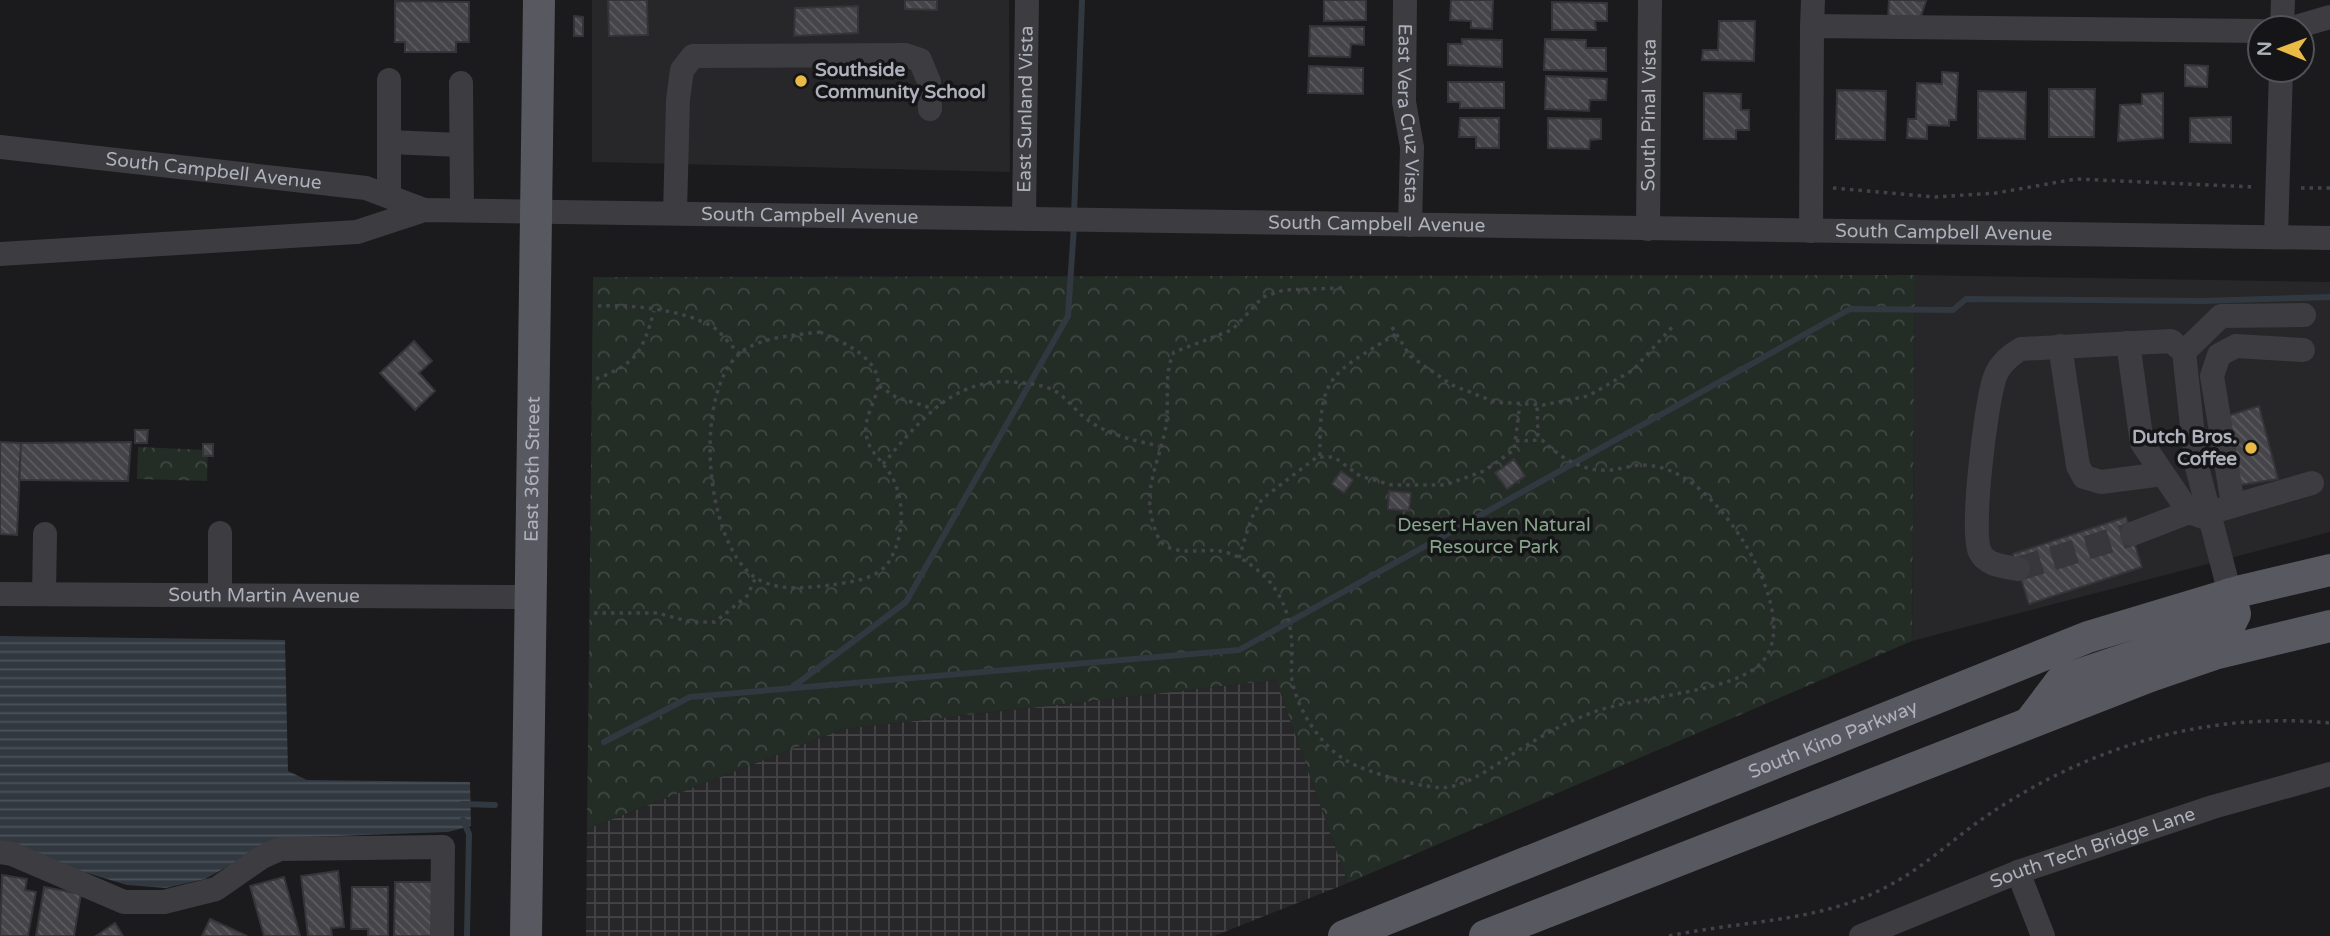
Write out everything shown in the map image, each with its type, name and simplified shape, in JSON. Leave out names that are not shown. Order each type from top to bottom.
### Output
[{"type":"main road","name":"East 36th Street","points":[[526,936],[539,0]]},
{"type":"main road","name":"South Kino Parkway","points":[[1344,936],[2088,637],[2230,594],[2330,570]]},
{"type":"main road","points":[[2029,723],[2062,681],[2230,625],[2235,614],[2230,594]]},
{"type":"main road","points":[[1485,936],[2029,723],[2214,654],[2330,626]]},
{"type":"street","name":"East Sunland Vista","points":[[1024,216],[1027,0]]},
{"type":"street","name":"East Vera Cruz Vista","points":[[1405,0],[1404,102],[1412,147],[1410,225]]},
{"type":"street","name":"South Pinal Vista","points":[[1648,229],[1650,0]]},
{"type":"street","points":[[1811,232],[1813,0]]},
{"type":"street","points":[[1812,26],[2246,31]]},
{"type":"street","points":[[675,214],[678,100],[682,70],[693,56],[905,55],[920,60],[929,82],[930,108]]},
{"type":"street","points":[[388,196],[389,80]]},
{"type":"street","points":[[461,83],[462,210]]},
{"type":"street","points":[[2276,237],[2281,84]]},
{"type":"street","points":[[389,142],[461,145]]},
{"type":"street","name":"South Campbell Avenue","points":[[0,147],[366,188],[424,210]]},
{"type":"street","name":"South Campbell Avenue","points":[[0,254],[357,232],[424,210],[1024,216],[1811,232],[2330,238]]},
{"type":"street","points":[[2184,352],[2221,316],[2304,315]]},
{"type":"street","points":[[2018,569],[1991,563],[1981,554],[1976,540],[1980,478],[1994,378],[2006,358],[2021,349],[2171,341],[2184,352],[2196,463],[2211,512],[2230,594]]},
{"type":"street","points":[[2128,343],[2142,443],[2163,474],[2211,512]]},
{"type":"street","points":[[2060,346],[2078,466],[2084,477],[2101,482],[2163,474]]},
{"type":"street","points":[[2211,512],[2212,376],[2219,355],[2236,346],[2303,350]]},
{"type":"street","points":[[2132,534],[2312,483]]},
{"type":"street","points":[[220,533],[220,595]]},
{"type":"street","points":[[44,594],[45,534]]},
{"type":"street","name":"South Martin Avenue","points":[[0,594],[529,597]]},
{"type":"street","name":"South Tech Bridge Lane","points":[[1861,936],[2018,872],[2213,807],[2330,774]]},
{"type":"street","points":[[0,852],[12,853],[124,902],[164,902],[216,889],[262,857],[281,849],[443,847],[442,936]]},
{"type":"street","points":[[2018,872],[2043,936]]},
{"type":"path","points":[[1811,187],[1935,197],[1996,193],[2076,179],[2330,188]]},
{"type":"path","points":[[1342,288],[1284,289],[1263,297],[1232,330],[1174,352],[1168,365],[1165,431],[1159,446],[1148,507],[1157,537],[1164,545],[1179,550],[1222,551],[1239,558],[1260,572],[1284,602],[1292,642],[1292,684],[1311,728],[1346,760],[1420,786],[1447,788],[1472,779],[1548,732],[1595,711],[1738,679],[1762,663],[1773,636],[1772,605],[1747,546],[1719,506],[1682,476],[1644,465],[1606,471],[1584,468],[1551,450],[1538,436],[1537,405]]},
{"type":"path","points":[[598,306],[628,304],[692,318],[715,329],[740,354]]},
{"type":"path","points":[[596,379],[625,368],[643,348],[654,310]]},
{"type":"path","points":[[1392,327],[1410,356],[1452,385],[1495,402],[1537,405],[1588,396],[1633,370],[1675,324]]},
{"type":"path","points":[[820,332],[855,349],[874,368],[879,386],[865,423],[867,444],[883,464],[901,497],[894,554],[883,570],[855,582],[805,588],[776,586],[756,577],[734,549],[718,519],[710,467],[712,413],[721,382],[740,354],[779,337],[820,332]]},
{"type":"path","points":[[1320,457],[1320,415],[1324,394],[1341,368],[1396,334]]},
{"type":"path","points":[[883,464],[934,409],[961,389],[995,381],[1033,383],[1055,391],[1086,419],[1112,435],[1159,446]]},
{"type":"path","points":[[879,386],[896,397],[934,409]]},
{"type":"path","points":[[1239,558],[1251,519],[1262,499],[1320,457],[1334,457],[1360,476],[1392,485],[1444,485],[1484,471],[1514,450],[1520,404]]},
{"type":"path","points":[[1515,441],[1542,440]]},
{"type":"path","points":[[594,613],[657,613],[691,622],[715,622],[747,596],[756,577]]},
{"type":"path","points":[[1669,936],[1796,919],[1890,885],[1986,816],[2055,774],[2151,737],[2229,723],[2295,720],[2330,723]]},
{"type":"shaded area","name":"Southside Community School","points":[[592,0],[1009,0],[1010,172],[592,162]]},
{"type":"shaded area","points":[[1915,275],[2330,282],[2330,532],[1912,641]]},
{"type":"shaded area","points":[[0,636],[285,640],[288,771],[307,780],[470,782],[471,826],[448,832],[280,838],[205,879],[166,888],[127,885],[67,867],[0,840]]},
{"type":"shaded area","points":[[1276,680],[1348,883],[1214,936],[586,936],[587,829],[843,729]]},
{"type":"green space","name":"Desert Haven Natural Resource Park","points":[[1915,275],[1912,641],[1348,883],[1276,680],[843,729],[587,829],[593,277]]},
{"type":"green space","points":[[138,447],[208,450],[207,481],[137,479]]},
{"type":"building","points":[[608,0],[647,0],[648,35],[609,36]]},
{"type":"building","points":[[905,0],[937,0],[937,10],[905,9]]},
{"type":"building","points":[[1324,0],[1366,0],[1366,20],[1324,21]]},
{"type":"building","points":[[1451,0],[1493,0],[1492,29],[1471,28],[1471,21],[1450,20]]},
{"type":"building","points":[[1889,0],[1926,1],[1920,19],[1888,18]]},
{"type":"building","points":[[395,1],[469,2],[469,42],[456,42],[456,52],[405,52],[405,42],[395,42]]},
{"type":"building","points":[[1552,2],[1607,3],[1607,21],[1595,21],[1596,30],[1552,30]]},
{"type":"building","points":[[858,6],[858,33],[794,36],[795,8]]},
{"type":"building","points":[[574,16],[583,17],[583,36],[574,36]]},
{"type":"building","points":[[1719,21],[1755,21],[1754,61],[1702,60],[1703,50],[1718,50]]},
{"type":"building","points":[[1310,26],[1364,27],[1364,45],[1351,44],[1350,57],[1309,56]]},
{"type":"building","points":[[1462,39],[1502,40],[1502,67],[1448,65],[1448,44],[1462,44]]},
{"type":"building","points":[[1545,39],[1586,40],[1586,48],[1606,48],[1606,71],[1544,70]]},
{"type":"building","points":[[2185,65],[2208,66],[2207,87],[2185,86]]},
{"type":"building","points":[[1309,66],[1363,68],[1363,94],[1308,93]]},
{"type":"building","points":[[1942,72],[1958,73],[1956,120],[1949,120],[1949,126],[1927,125],[1927,139],[1907,138],[1908,119],[1916,119],[1917,83],[1942,84]]},
{"type":"building","points":[[1546,76],[1607,79],[1606,100],[1590,100],[1589,111],[1545,109]]},
{"type":"building","points":[[1448,82],[1504,82],[1504,108],[1460,108],[1460,102],[1448,102]]},
{"type":"building","points":[[2049,89],[2095,89],[2094,137],[2049,137]]},
{"type":"building","points":[[1837,90],[1886,91],[1885,140],[1836,139]]},
{"type":"building","points":[[1978,91],[2026,92],[2025,139],[1978,138]]},
{"type":"building","points":[[1704,93],[1741,94],[1741,110],[1749,110],[1749,130],[1736,130],[1736,139],[1704,139]]},
{"type":"building","points":[[2163,93],[2163,138],[2118,141],[2120,105],[2142,104],[2142,94]]},
{"type":"building","points":[[2231,117],[2231,143],[2190,142],[2190,118]]},
{"type":"building","points":[[1460,118],[1499,118],[1499,148],[1476,148],[1476,137],[1459,137]]},
{"type":"building","points":[[1548,118],[1601,119],[1601,139],[1590,140],[1589,149],[1548,148]]},
{"type":"building","points":[[414,341],[432,361],[419,373],[435,391],[415,410],[380,373]]},
{"type":"building","name":"Dutch Bros. Coffee","points":[[2259,406],[2278,479],[2240,485],[2227,416]]},
{"type":"building","points":[[135,430],[148,430],[147,443],[135,443]]},
{"type":"building","points":[[0,442],[21,443],[17,535],[0,534]]},
{"type":"building","points":[[131,442],[128,481],[19,480],[21,443]]},
{"type":"building","points":[[203,444],[213,444],[213,456],[203,456]]},
{"type":"building","points":[[1514,459],[1525,476],[1507,489],[1495,473]]},
{"type":"building","points":[[1341,471],[1353,480],[1344,493],[1332,484]]},
{"type":"building","points":[[1389,491],[1411,493],[1409,511],[1388,509]]},
{"type":"building","points":[[2126,517],[2142,567],[2029,604],[2013,554]]},
{"type":"building","points":[[338,871],[344,927],[331,928],[332,936],[308,936],[301,876]]},
{"type":"building","points":[[2,875],[27,879],[25,890],[36,892],[28,936],[0,936]]},
{"type":"building","points":[[284,877],[300,936],[264,936],[250,886]]},
{"type":"building","points":[[395,882],[435,882],[435,936],[394,936]]},
{"type":"building","points":[[44,887],[81,894],[74,936],[36,936]]},
{"type":"building","points":[[352,887],[388,887],[388,936],[368,936],[368,929],[351,929]]},
{"type":"building","points":[[210,919],[247,936],[202,936]]},
{"type":"building","points":[[115,923],[123,936],[96,936]]},
{"type":"waterway","points":[[1074,215],[1082,0]]},
{"type":"waterway","points":[[794,686],[906,602],[1068,316],[1074,226]]},
{"type":"waterway","points":[[604,742],[690,697],[1239,650],[1850,309],[1953,310],[1966,299],[2202,301],[2330,297]]},
{"type":"waterway","points":[[463,804],[495,805]]},
{"type":"waterway","points":[[463,820],[469,834],[467,936]]},
{"type":"tunnel","points":[[2018,569],[2132,534]]},
{"type":"place","name":"Southside Community School","points":[[801,81]]},
{"type":"place","name":"Dutch Bros. Coffee","points":[[2251,448]]}]
